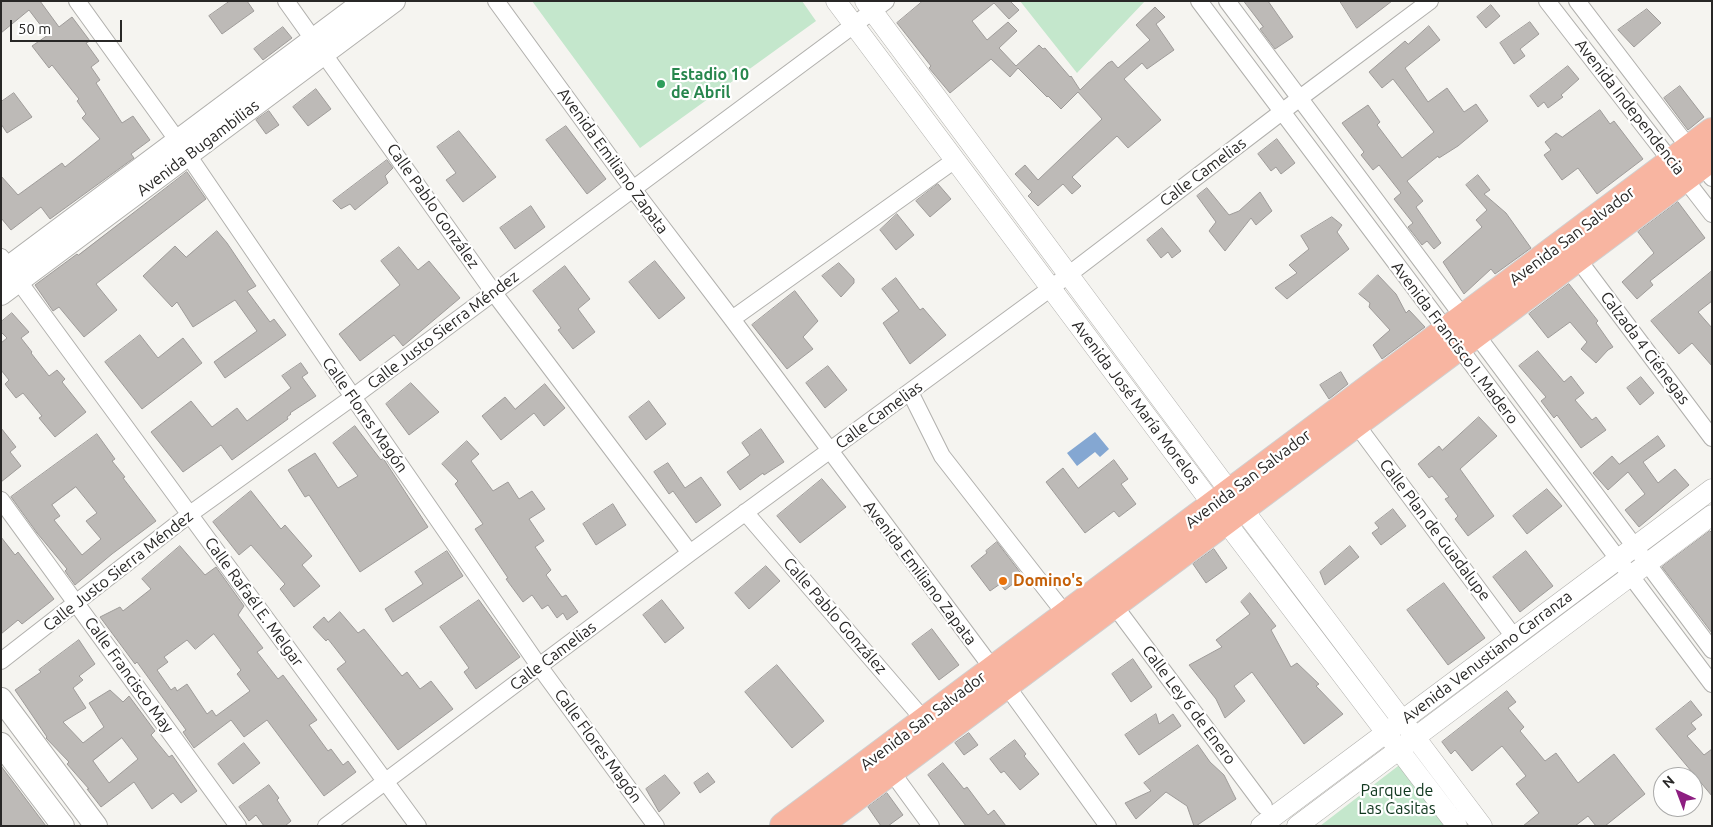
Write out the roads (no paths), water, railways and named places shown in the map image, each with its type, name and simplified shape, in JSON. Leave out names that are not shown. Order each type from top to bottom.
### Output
[{"type":"main road","name":"Avenida Bugambilias","points":[[319,46],[365,1]]},
{"type":"main road","name":"Avenida Bugambilias","points":[[1,294],[8,269],[183,148],[319,46],[394,1]]},
{"type":"main road","name":"Avenida San Salvador","points":[[818,826],[891,771],[999,677],[1066,615],[1356,424],[1461,332],[1578,258],[1695,165],[1712,131]]},
{"type":"main road","name":"Avenida San Salvador","points":[[784,826],[924,720],[999,677],[1114,605],[1228,507],[1461,332],[1695,165]]},
{"type":"main road","points":[[1,699],[96,826]]},
{"type":"main road","points":[[1,744],[63,826]]},
{"type":"street","name":"Calle Flores Magón","points":[[77,1],[183,148],[539,666],[656,826]]},
{"type":"street","name":"Calle Pablo González","points":[[286,1],[494,293],[690,553]]},
{"type":"street","name":"Avenida Emiliano Zapata","points":[[496,1],[633,189],[999,677],[1108,826]]},
{"type":"street","name":"Avenida José María Morelos","points":[[836,1],[1051,288],[1415,736],[1482,826]]},
{"type":"street","name":"Avenida Francisco I. Madero","points":[[1199,1],[1283,112],[1634,547],[1639,570],[1712,684]]},
{"type":"street","name":"Avenida Francisco I. Madero","points":[[1227,1],[1300,98],[1617,559],[1639,570],[1712,650]]},
{"type":"street","name":"Calle Camelias","points":[[326,826],[745,512],[1051,288],[1430,1]]},
{"type":"street","name":"Avenida Independencia","points":[[1547,1],[1695,165]]},
{"type":"street","name":"Avenida Independencia","points":[[1577,1],[1695,165],[1712,214]]},
{"type":"street","name":"Calle Justo Sierra Méndez","points":[[1,661],[190,514],[494,293],[854,24],[875,5]]},
{"type":"street","name":"Avenida José María Morelos","points":[[875,5],[1068,275],[1386,732],[1457,826]]},
{"type":"street","points":[[732,319],[955,160]]},
{"type":"street","name":"Calzada 4 Ciénegas","points":[[1578,258],[1712,438]]},
{"type":"street","name":"Calle Rafaél E. Melgar","points":[[8,269],[418,826]]},
{"type":"street","points":[[910,392],[942,456],[1066,615]]},
{"type":"street","name":"Calle Plan de Guadalupe","points":[[1356,424],[1514,637]]},
{"type":"street","name":"Avenida Venustiano Carranza","points":[[1261,826],[1712,489]]},
{"type":"street","name":"Calle Francisco May","points":[[1,500],[238,826]]},
{"type":"street","name":"Calle Pablo González","points":[[745,512],[924,720]]},
{"type":"street","name":"Avenida Venustiano Carranza","points":[[1296,826],[1712,515]]},
{"type":"street","name":"Calle Ley 6 de Enero","points":[[1114,605],[1264,806]]},
{"type":"street","points":[[891,771],[931,826]]},
{"type":"water","points":[[1095,432],[1109,449],[1100,457],[1095,452],[1077,466],[1067,453]]},
{"type":"place","name":"Estadio 10 de Abril","points":[[661,84]]},
{"type":"place","name":"Domino's","points":[[1003,581]]},
{"type":"park label","name":"Parque de Las Casitas","points":[[1397,800]]}]
